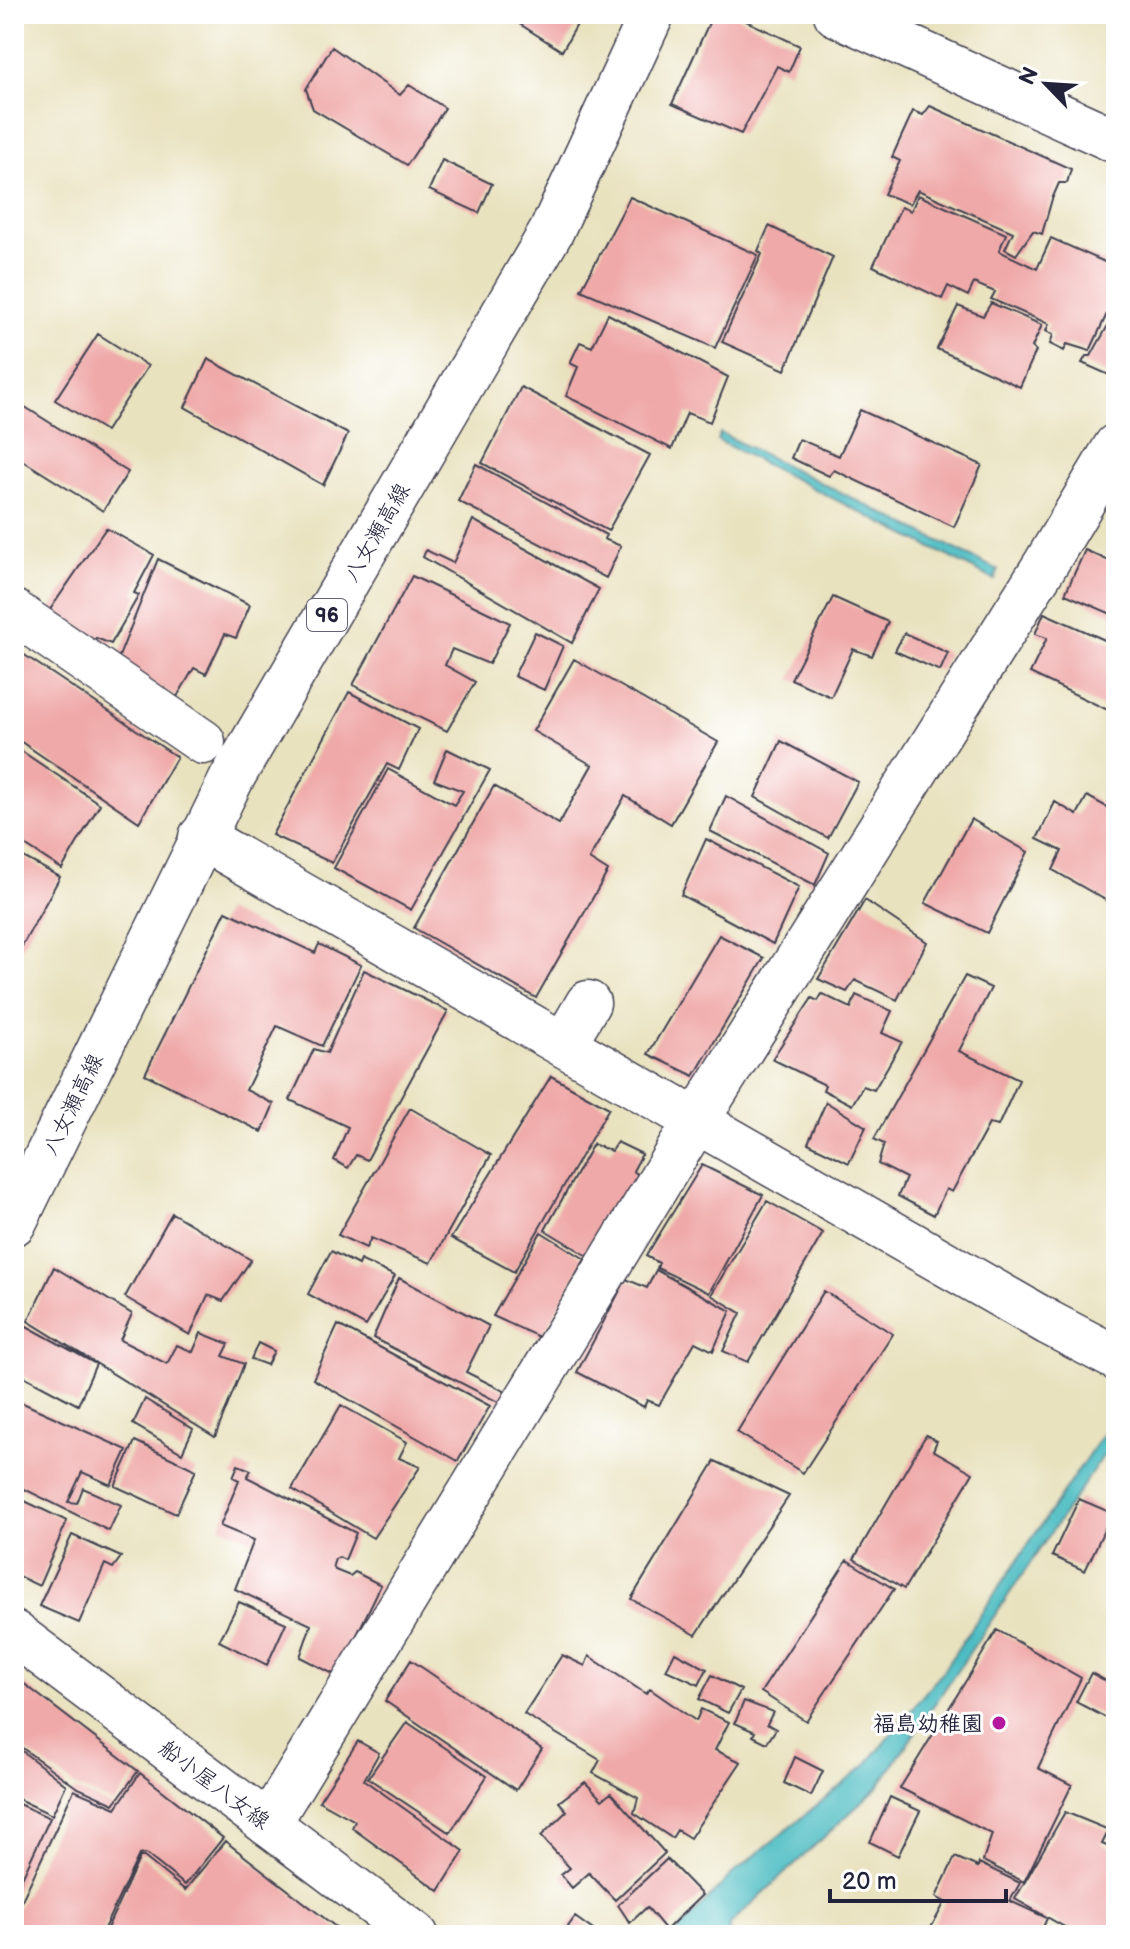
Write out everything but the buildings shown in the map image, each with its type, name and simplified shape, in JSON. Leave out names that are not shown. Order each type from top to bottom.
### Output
[{"type":"street","name":"八女瀬高線","points":[[14,1223],[232,778],[551,232],[652,14]]},
{"type":"street","points":[[836,14],[1116,141]]},
{"type":"street","points":[[268,1824],[697,1120],[1037,579],[1116,446]]},
{"type":"street","points":[[14,612],[203,742]]},
{"type":"street","points":[[201,837],[1049,1323],[1116,1358]]},
{"type":"street","points":[[564,1044],[588,1003]]},
{"type":"street","name":"船小屋八女線","points":[[14,1633],[416,1935]]},
{"type":"water","points":[[720,433],[998,570],[995,580],[717,440]]},
{"type":"water","points":[[1116,1414],[1116,1437],[878,1787],[730,1924],[728,1935],[674,1935],[731,1875],[865,1766],[942,1672]]},
{"type":"place","name":"福島幼稚園","points":[[999,1723]]}]
